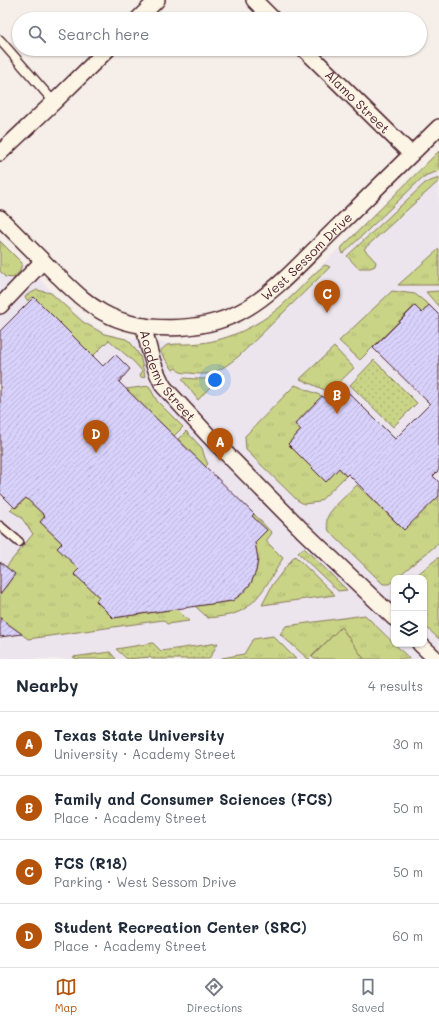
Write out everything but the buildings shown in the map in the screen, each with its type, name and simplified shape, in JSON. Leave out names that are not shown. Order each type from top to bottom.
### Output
[{"type":"street","points":[[145,12],[157,0]]},
{"type":"street","points":[[254,0],[266,12]]},
{"type":"street","points":[[0,153],[101,56]]},
{"type":"street","name":"Alamo Street","points":[[311,56],[411,154]]},
{"type":"street","name":"West Sessom Drive","points":[[144,326],[199,326],[241,312],[250,306],[267,294],[295,269],[439,127]]},
{"type":"street","name":"Academy Street","points":[[0,218],[80,297],[117,319],[144,326],[151,357],[159,379],[164,387],[297,525],[391,615]]},
{"type":"street","points":[[0,306],[43,261]]},
{"type":"street","points":[[423,647],[436,659]]},
{"type":"lane","points":[[0,40],[12,54]]},
{"type":"lane","points":[[14,56],[54,102]]},
{"type":"lane","points":[[0,526],[19,542]]},
{"type":"shaded area","points":[[439,151],[439,659],[0,659],[0,240],[65,305],[85,321],[104,332],[124,338],[166,343],[191,344],[210,341],[237,333],[264,318],[279,307]]},
{"type":"green space","points":[[439,151],[439,171],[422,178],[343,254],[341,248]]},
{"type":"green space","points":[[439,178],[439,181],[364,249],[376,262],[375,266],[370,268],[358,268],[347,256],[425,183]]},
{"type":"green space","points":[[0,241],[22,263],[20,271],[14,278],[5,277],[0,271]]},
{"type":"green space","points":[[439,249],[439,285],[398,285]]},
{"type":"green space","points":[[325,265],[330,267],[239,356],[219,370],[206,374],[196,374],[182,372],[176,368],[173,370],[161,353],[161,350],[167,345],[197,344],[222,339],[253,326],[272,314]]},
{"type":"green space","points":[[37,290],[51,293],[83,322],[104,334],[126,339],[130,342],[140,356],[145,376],[143,378],[140,376],[142,371],[109,340],[93,356],[34,297],[30,298],[28,301],[25,297]]},
{"type":"green space","points":[[392,291],[415,294],[429,305],[422,313],[414,306],[360,360],[339,341]]},
{"type":"green space","points":[[439,291],[439,307],[426,292]]},
{"type":"green space","points":[[334,347],[354,368],[329,392],[300,379]]},
{"type":"green space","points":[[374,360],[417,403],[393,427],[350,385]]},
{"type":"green space","points":[[223,373],[198,400],[182,379],[208,378],[218,376]]},
{"type":"green space","points":[[295,385],[322,396],[295,424],[301,430],[288,444],[326,481],[339,468],[346,476],[319,502],[304,504],[297,500],[246,450],[245,436]]},
{"type":"green space","points":[[149,386],[157,401],[183,427],[174,436],[126,389]]},
{"type":"green space","points":[[186,431],[202,448],[208,464],[205,467],[178,439]]},
{"type":"green space","points":[[357,485],[404,530],[439,495],[439,543],[400,575],[391,575],[391,582],[389,584],[383,584],[329,531],[327,518],[336,505]]},
{"type":"green space","points":[[26,498],[45,516],[40,522],[62,543],[79,569],[75,574],[99,597],[96,601],[113,618],[177,609],[189,621],[167,624],[163,620],[28,639],[0,618],[0,587],[4,589],[15,574],[6,567],[33,534],[21,517],[10,510],[14,506],[16,508]]},
{"type":"green space","points":[[254,514],[272,533],[266,541],[283,558],[263,590],[251,604],[233,614],[208,618],[195,606],[232,601],[243,593],[251,583],[256,571],[258,559],[251,537],[254,533],[259,538],[266,530],[252,516]]},
{"type":"green space","points":[[304,548],[347,590],[338,591],[298,553]]},
{"type":"green space","points":[[295,556],[335,595],[262,605],[273,584]]},
{"type":"green space","points":[[439,557],[439,639],[427,628],[427,575],[417,575]]},
{"type":"green space","points":[[365,615],[391,640],[391,647],[398,647],[410,659],[364,659],[341,627],[308,659],[280,634],[286,626]]},
{"type":"green space","points":[[341,627],[364,659],[314,659],[312,657]]},
{"type":"green space","points":[[273,636],[296,659],[221,659],[244,654],[253,639]]},
{"type":"green space","points":[[153,643],[161,651],[218,643],[209,659],[152,659],[150,657],[127,659],[116,649]]},
{"type":"green space","points":[[110,652],[116,659],[76,659],[73,657]]},
{"type":"place","name":"FCS (R18)","points":[[327,313]]},
{"type":"place","name":"Family and Consumer Sciences (FCS)","points":[[337,414]]},
{"type":"place","name":"Student Recreation Center (SRC)","points":[[96,453]]},
{"type":"place","name":"Texas State University","points":[[220,461]]}]
